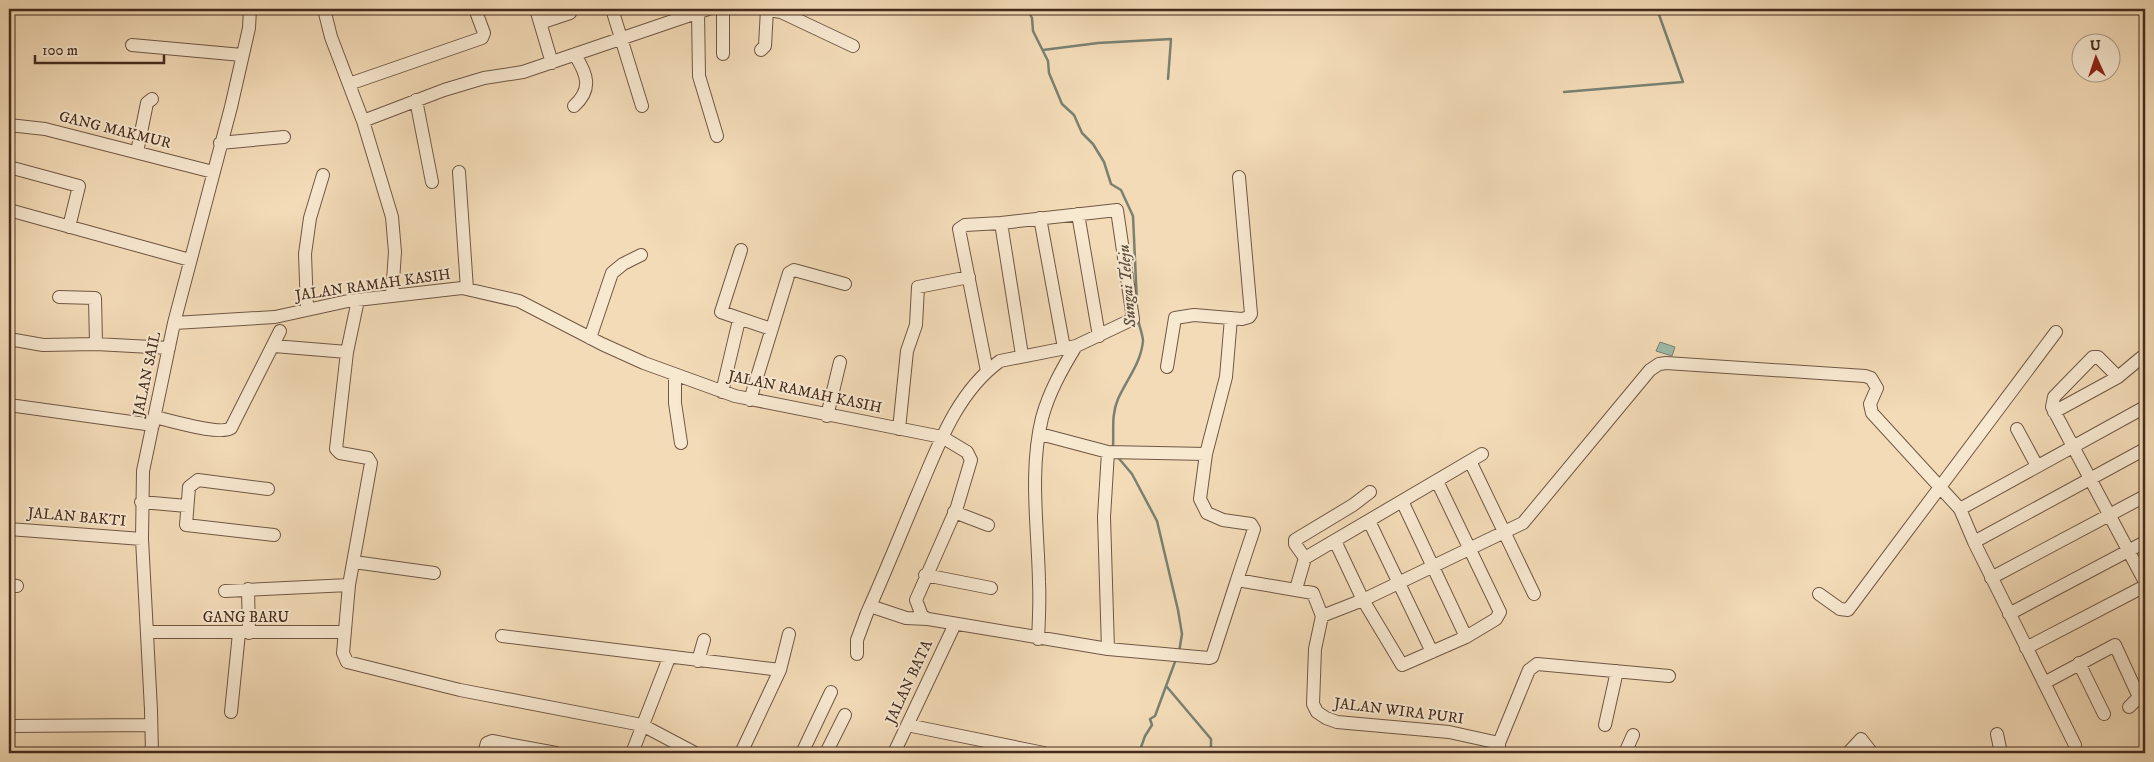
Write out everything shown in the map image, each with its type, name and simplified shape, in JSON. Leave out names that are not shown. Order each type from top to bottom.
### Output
[{"type":"street","name":"JALAN SAIL","points":[[152,753],[148,632],[142,539],[141,502],[143,471],[174,322],[231,106],[249,28],[250,9]]},
{"type":"street","points":[[324,9],[331,37],[363,121],[392,217],[395,252],[392,295]]},
{"type":"street","points":[[349,84],[482,38],[484,33],[475,9]]},
{"type":"street","points":[[536,9],[552,63]]},
{"type":"street","points":[[612,9],[623,39],[642,106]]},
{"type":"street","points":[[723,9],[723,54]]},
{"type":"street","points":[[761,50],[765,46],[765,9],[781,12],[852,46]]},
{"type":"street","points":[[363,121],[416,100],[484,78],[523,72],[552,63],[703,10],[699,76],[716,136]]},
{"type":"street","points":[[540,23],[570,13]]},
{"type":"street","points":[[132,45],[242,55]]},
{"type":"street","points":[[574,55],[580,64],[587,86],[585,94],[574,106]]},
{"type":"street","points":[[137,152],[147,102],[152,99]]},
{"type":"street","points":[[416,100],[432,182]]},
{"type":"street","name":"GANG MAKMUR","points":[[9,125],[44,129],[213,172]]},
{"type":"street","points":[[220,143],[284,137]]},
{"type":"street","points":[[9,167],[79,186],[69,227]]},
{"type":"street","points":[[458,172],[467,289]]},
{"type":"street","points":[[307,309],[305,254],[310,218],[323,176]]},
{"type":"street","points":[[1167,367],[1175,318],[1194,315],[1248,318],[1251,314],[1239,178]]},
{"type":"street","points":[[9,210],[190,260]]},
{"type":"street","points":[[857,654],[857,640],[870,606],[942,437],[962,401],[987,371],[1000,361],[1022,355],[1070,347],[1127,323],[1134,315],[1117,210],[960,226],[959,234],[987,371]]},
{"type":"street","points":[[1078,214],[1099,336]]},
{"type":"street","points":[[1038,639],[1039,582],[1035,513],[1040,434],[1042,418],[1070,347],[1040,218]]},
{"type":"street","points":[[1001,223],[1022,355]]},
{"type":"street","points":[[741,250],[720,310],[723,314],[739,320],[771,329]]},
{"type":"street","points":[[590,338],[612,273],[623,264],[641,256]]},
{"type":"street","points":[[750,400],[791,271],[845,284]]},
{"type":"street","points":[[899,429],[907,352],[916,325],[918,287],[929,283],[969,277]]},
{"type":"street","name":"JALAN RAMAH KASIH","points":[[174,322],[275,316],[392,295],[467,289],[520,301],[590,338],[675,375],[722,392],[750,400],[827,416],[942,437],[967,452],[971,460],[954,512],[925,575],[916,600],[922,616],[928,619]]},
{"type":"street","points":[[59,297],[95,298],[96,344]]},
{"type":"street","points":[[358,300],[347,352],[336,449],[340,453],[368,458],[371,463],[350,585],[344,658],[351,665],[460,690],[642,725],[677,749],[695,753]]},
{"type":"street","points":[[870,606],[906,618],[928,619],[1038,639],[1190,658],[1212,657],[1254,529],[1251,524],[1223,520],[1207,513],[1200,499],[1206,454],[1226,377],[1231,318]]},
{"type":"street","points":[[722,392],[739,320]]},
{"type":"street","points":[[9,405],[228,430],[232,428],[247,394],[274,346],[280,331]]},
{"type":"street","points":[[1819,594],[1840,609],[1848,610],[1941,489],[2056,332]]},
{"type":"street","points":[[9,339],[42,346],[96,344],[169,348]]},
{"type":"street","points":[[274,346],[347,352]]},
{"type":"street","points":[[2118,377],[2098,357],[2093,357],[2054,397],[2052,403],[2054,412],[2145,582]]},
{"type":"street","points":[[2054,412],[2118,377],[2142,357]]},
{"type":"street","points":[[827,416],[840,362]]},
{"type":"street","points":[[1370,492],[1353,505],[1295,540],[1322,616],[1363,600],[1523,523],[1650,370],[1658,364],[1666,363],[1871,378],[1877,388],[1870,404],[1872,413],[1960,509],[1991,578],[2075,749]]},
{"type":"street","points":[[675,375],[675,403],[681,443]]},
{"type":"street","points":[[1960,509],[2145,407]]},
{"type":"street","points":[[2016,429],[2037,466]]},
{"type":"street","points":[[1040,434],[1113,452],[1206,454]]},
{"type":"street","points":[[1974,542],[2145,449]]},
{"type":"street","points":[[1108,649],[1104,517],[1113,452]]},
{"type":"street","points":[[1296,589],[1304,564],[1335,541],[1482,454]]},
{"type":"street","points":[[1470,461],[1534,594]]},
{"type":"street","points":[[268,489],[198,480],[189,487],[186,525],[274,535]]},
{"type":"street","points":[[1335,541],[1363,600],[1402,665],[1466,636],[1496,619],[1500,612],[1437,481]]},
{"type":"street","points":[[1991,578],[2145,496]]},
{"type":"street","points":[[1402,501],[1466,636]]},
{"type":"street","points":[[141,502],[187,506]]},
{"type":"street","points":[[954,512],[988,525]]},
{"type":"street","points":[[1369,521],[1432,652]]},
{"type":"street","name":"JALAN BAKTI","points":[[9,529],[142,539]]},
{"type":"street","points":[[2010,614],[2145,542]]},
{"type":"street","points":[[354,562],[434,573]]},
{"type":"street","points":[[925,575],[991,588]]},
{"type":"street","points":[[1237,580],[1313,593]]},
{"type":"street","points":[[225,591],[350,585]]},
{"type":"street","points":[[2026,648],[2145,586]]},
{"type":"street","points":[[231,712],[244,633],[248,589]]},
{"type":"street","name":"JALAN WIRA PURI","points":[[1322,616],[1315,649],[1313,704],[1317,712],[1337,722],[1372,727],[1449,732],[1499,748]]},
{"type":"street","name":"JALAN BATA","points":[[894,753],[954,624]]},
{"type":"street","name":"GANG BARU","points":[[148,632],[345,632]]},
{"type":"street","points":[[741,753],[780,670],[789,634]]},
{"type":"street","points":[[502,636],[568,642],[669,658],[780,670]]},
{"type":"street","points":[[698,661],[704,640]]},
{"type":"street","points":[[2044,683],[2115,645],[2139,697],[2129,707]]},
{"type":"street","points":[[632,753],[669,658]]},
{"type":"street","points":[[1499,748],[1532,666],[1537,664],[1669,676]]},
{"type":"street","points":[[2079,664],[2104,714]]},
{"type":"street","points":[[1605,725],[1617,671]]},
{"type":"street","points":[[802,753],[831,692]]},
{"type":"street","points":[[826,753],[845,715]]},
{"type":"street","points":[[9,726],[151,725]]},
{"type":"street","points":[[907,726],[1044,753]]},
{"type":"street","points":[[1997,734],[2001,753]]},
{"type":"street","points":[[1625,753],[1633,735]]},
{"type":"street","points":[[1848,753],[1861,739],[1872,753]]},
{"type":"street","points":[[484,753],[488,743],[492,741],[533,751],[556,753]]},
{"type":"shaded area","points":[[1660,342],[1675,347],[1672,356],[1656,351]]},
{"type":"waterway","name":"Sungai Teleju","points":[[1027,9],[1032,18],[1033,31],[1048,61],[1049,73],[1062,104],[1074,115],[1082,133],[1093,144],[1104,162],[1111,184],[1121,190],[1133,216],[1137,303]]},
{"type":"waterway","points":[[1564,92],[1683,82],[1657,9]]},
{"type":"waterway","points":[[1043,50],[1098,43],[1171,39],[1168,79]]},
{"type":"waterway","name":"Sungai Teleju","points":[[1113,448],[1116,405],[1137,364],[1142,349],[1143,339],[1138,319]]},
{"type":"waterway","name":"Sungai Teleju","points":[[1116,455],[1132,474],[1157,521],[1178,610],[1182,634],[1179,652]]},
{"type":"waterway","name":"Sungai Teleju","points":[[1139,753],[1145,736],[1152,725],[1150,719],[1155,716],[1176,659]]},
{"type":"waterway","name":"Sungai Teleju","points":[[1167,687],[1211,739],[1208,753]]}]
